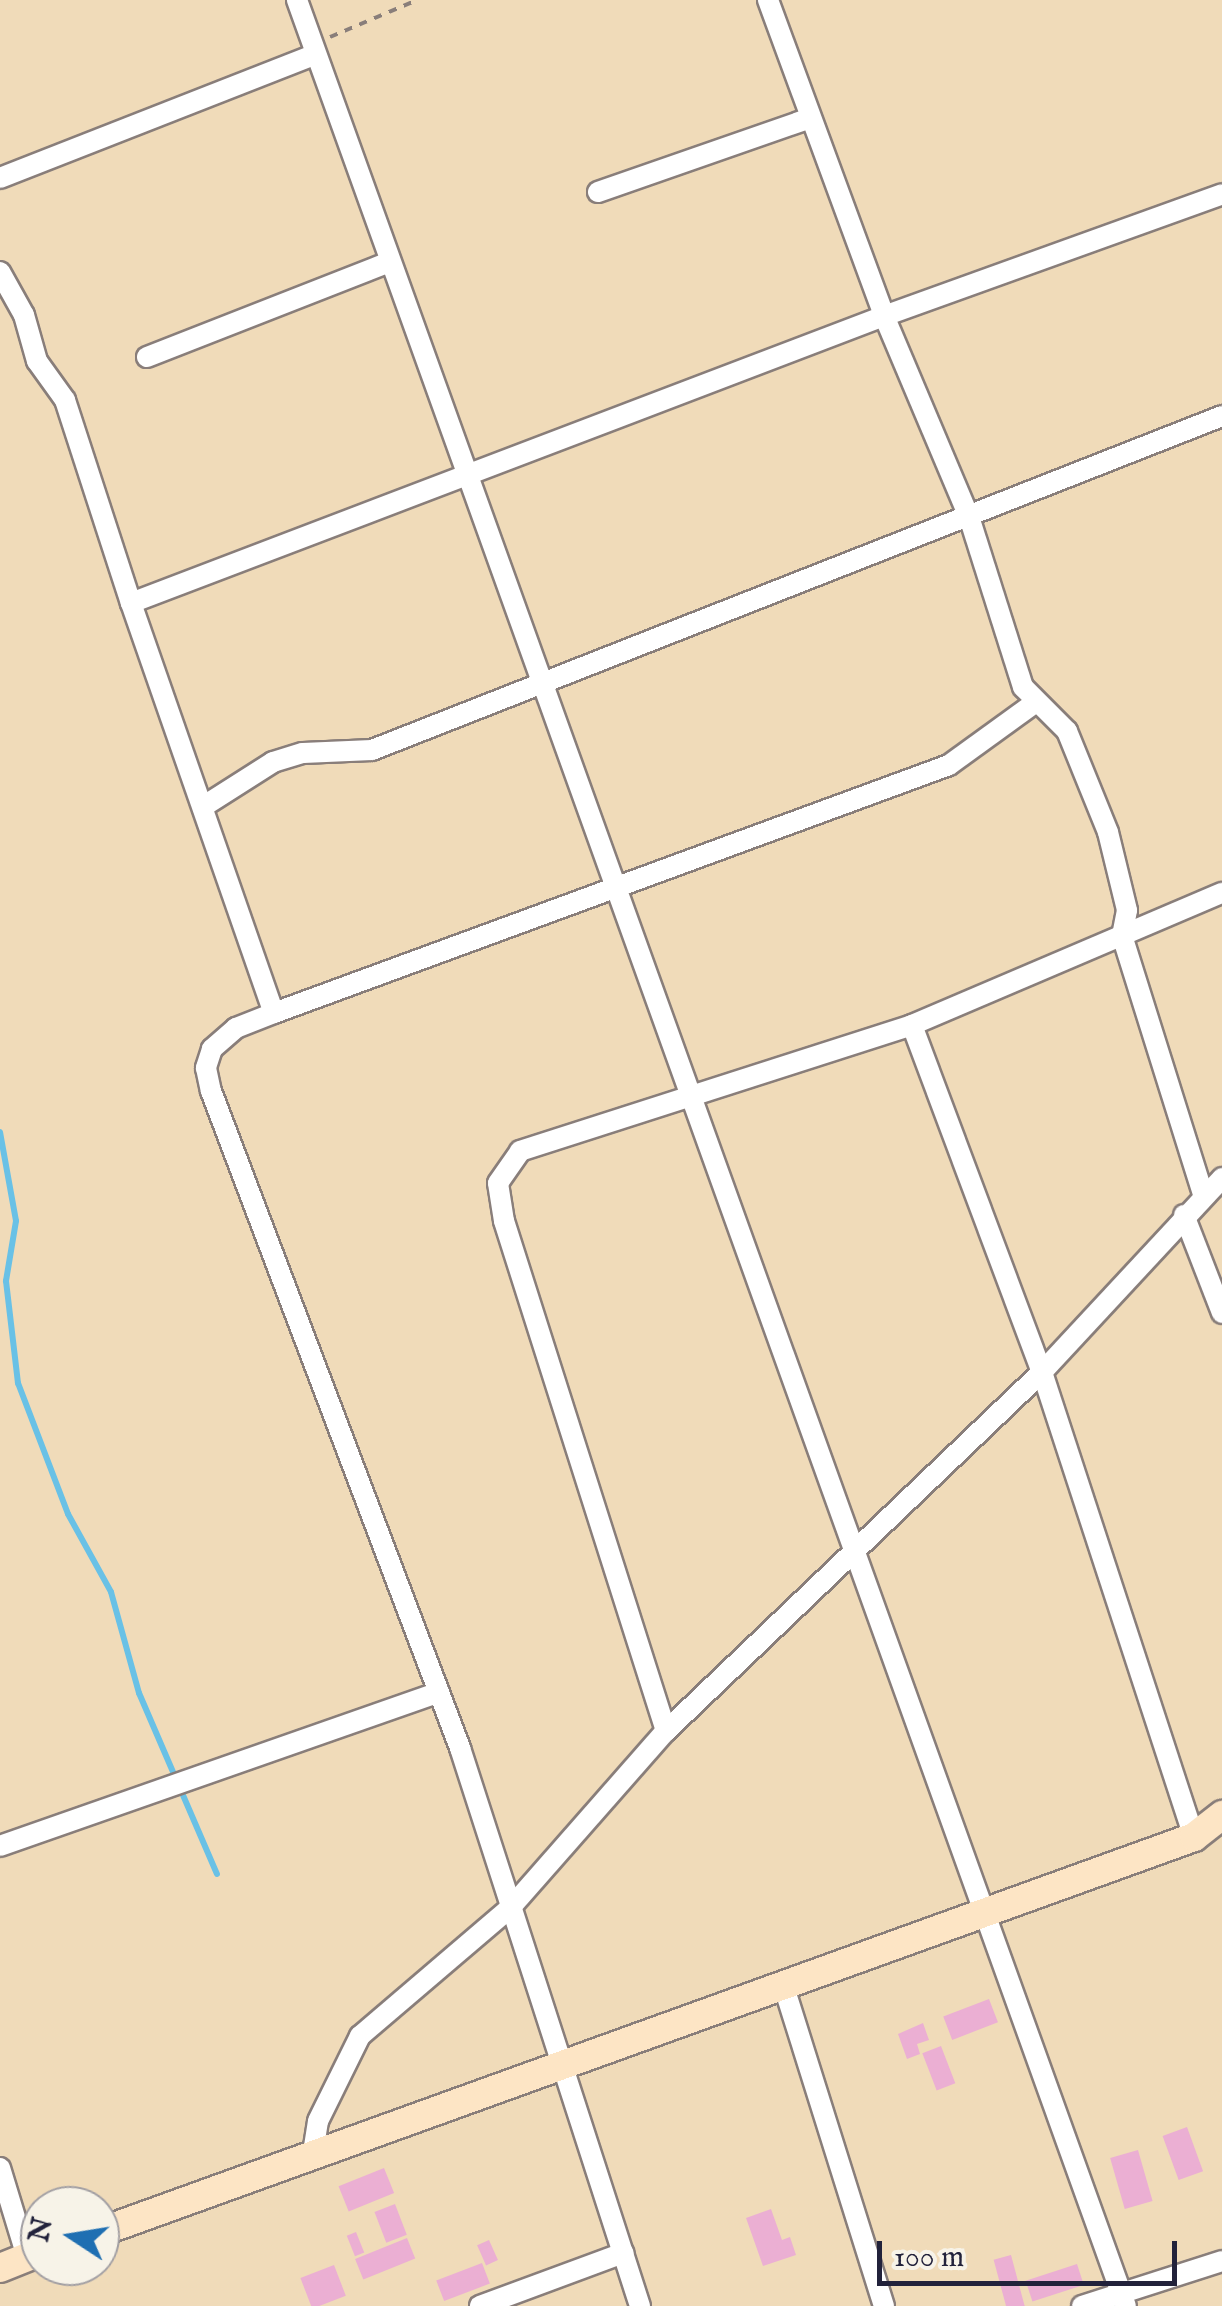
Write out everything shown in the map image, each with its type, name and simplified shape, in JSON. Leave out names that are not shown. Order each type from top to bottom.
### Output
[{"type":"main road","points":[[120,2225],[566,2068],[1194,1837],[1222,1815]]},
{"type":"street","points":[[297,0],[466,479],[548,683],[616,892],[693,1100],[768,1325],[855,1548],[1124,2300]]},
{"type":"street","points":[[768,0],[808,119],[884,316],[969,518],[1024,687],[1067,730],[1108,832],[1128,910],[1122,936],[1204,1194]]},
{"type":"street","points":[[0,178],[314,49]]},
{"type":"street","points":[[598,192],[808,119]]},
{"type":"street","points":[[132,602],[466,479],[884,316],[1222,194]]},
{"type":"street","points":[[147,358],[389,262]]},
{"type":"street","points":[[0,272],[24,314],[37,362],[66,400],[274,1013]]},
{"type":"street","points":[[204,806],[274,762],[303,752],[372,750],[1222,416]]},
{"type":"street","points":[[640,2306],[566,2068],[439,1692],[211,1091],[206,1068],[212,1049],[236,1028],[398,964],[616,892],[950,764],[1036,702]]},
{"type":"street","points":[[666,1731],[504,1221],[498,1183],[520,1151],[693,1100],[912,1025],[1222,893]]},
{"type":"street","points":[[912,1025],[1042,1372],[1194,1837]]},
{"type":"street","points":[[312,2159],[318,2121],[360,2036],[512,1906],[666,1731],[1042,1372],[1222,1178]]},
{"type":"street","points":[[1184,1215],[1222,1313]]},
{"type":"street","points":[[0,1846],[439,1692]]},
{"type":"street","points":[[784,1987],[884,2306]]},
{"type":"street","points":[[0,2168],[20,2220]]},
{"type":"street","points":[[480,2306],[622,2253]]},
{"type":"street","points":[[1082,2306],[1124,2300],[1222,2260]]},
{"type":"path","points":[[314,49],[417,0]]},
{"type":"building","points":[[989,1999],[998,2022],[952,2040],[943,2017]]},
{"type":"building","points":[[923,2023],[929,2040],[917,2044],[920,2054],[907,2059],[898,2034]]},
{"type":"building","points":[[941,2046],[955,2083],[937,2091],[922,2053]]},
{"type":"building","points":[[1187,2127],[1203,2171],[1179,2180],[1163,2136]]},
{"type":"building","points":[[1138,2150],[1153,2201],[1125,2209],[1110,2158]]},
{"type":"building","points":[[384,2168],[394,2193],[349,2211],[339,2186]]},
{"type":"building","points":[[395,2204],[407,2235],[386,2243],[374,2212]]},
{"type":"building","points":[[771,2209],[782,2240],[790,2237],[796,2255],[763,2266],[746,2218]]},
{"type":"building","points":[[356,2232],[364,2252],[355,2256],[347,2236]]},
{"type":"building","points":[[407,2238],[415,2258],[363,2279],[355,2259]]},
{"type":"building","points":[[489,2240],[498,2260],[486,2265],[477,2245]]},
{"type":"building","points":[[1011,2255],[1025,2306],[1006,2306],[994,2260]]},
{"type":"building","points":[[482,2263],[490,2284],[444,2301],[436,2281]]},
{"type":"building","points":[[1077,2264],[1084,2285],[1032,2302],[1026,2281]]},
{"type":"building","points":[[334,2265],[346,2296],[311,2306],[300,2278]]},
{"type":"waterway","points":[[0,1132],[16,1221],[6,1281],[18,1383],[68,1514],[111,1592],[139,1693],[217,1874]]}]
